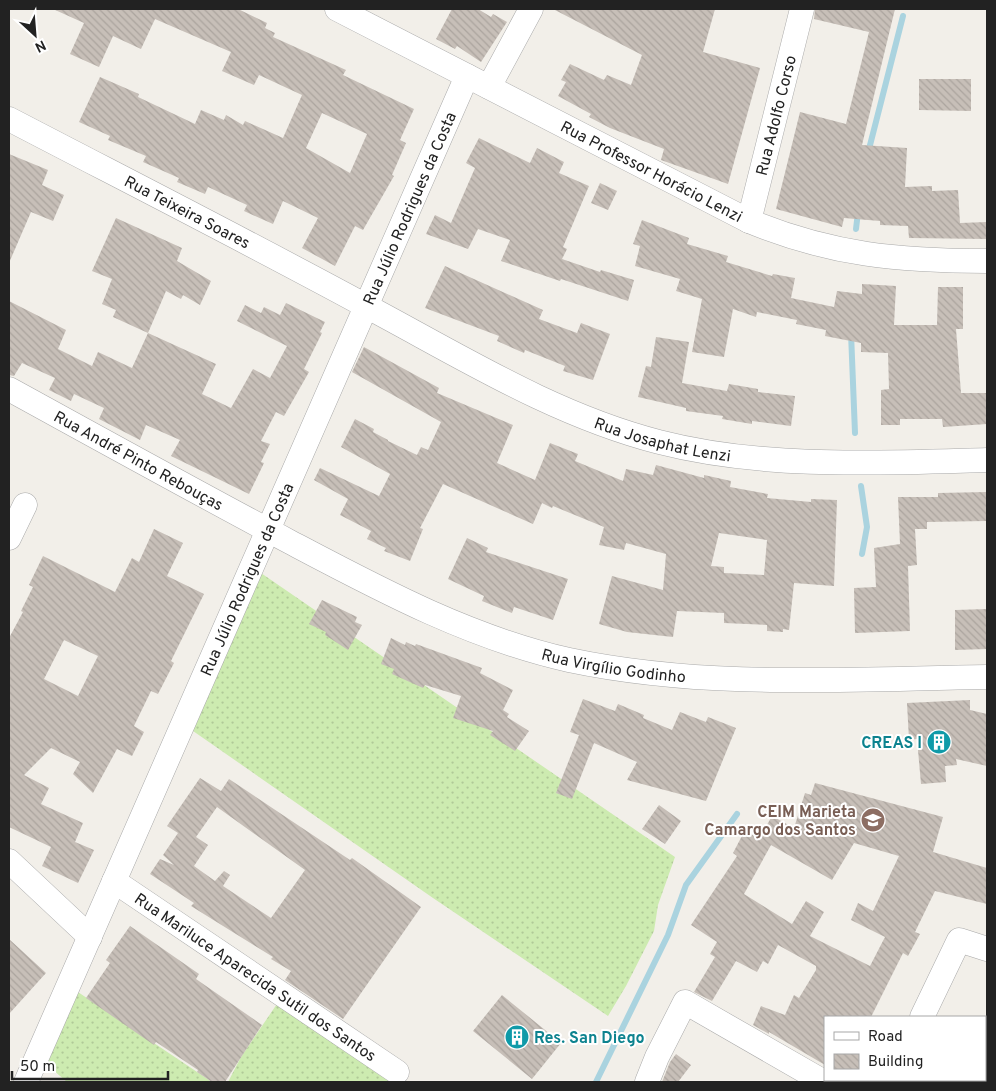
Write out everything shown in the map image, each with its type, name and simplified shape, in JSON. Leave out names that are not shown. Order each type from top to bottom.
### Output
[{"type":"street","name":"Rua Professor Horácio Lenzi","points":[[337,9],[749,221],[784,236],[834,250],[914,259],[987,261]]},
{"type":"street","points":[[489,87],[531,9]]},
{"type":"street","name":"Rua Adolfo Corso","points":[[749,221],[802,9]]},
{"type":"street","name":"Rua Júlio Rodrigues da Costa","points":[[26,1082],[467,76]]},
{"type":"street","name":"Rua Teixeira Soares","points":[[9,119],[366,306]]},
{"type":"street","name":"Rua Josaphat Lenzi","points":[[366,306],[511,385],[560,408],[607,427],[661,443],[723,453],[824,462],[987,460]]},
{"type":"street","name":"Rua André Pinto Rebouças","points":[[9,389],[268,530]]},
{"type":"street","points":[[9,538],[25,505]]},
{"type":"street","name":"Rua Virgílio Godinho","points":[[268,530],[372,585],[439,616],[506,642],[568,659],[651,674],[720,679],[987,676]]},
{"type":"street","points":[[9,861],[90,937]]},
{"type":"street","name":"Rua Mariluce Aparecida Sutil dos Santos","points":[[114,881],[397,1072]]},
{"type":"street","points":[[922,1016],[959,940],[987,949]]},
{"type":"street","points":[[646,1082],[685,1002],[824,1082]]},
{"type":"green space","points":[[252,567],[675,857],[658,905],[654,931],[626,986],[608,1016],[433,898],[183,724]]},
{"type":"green space","points":[[69,986],[212,1082],[67,1082],[38,1057]]},
{"type":"green space","points":[[283,995],[393,1082],[228,1082],[241,1057]]},
{"type":"building","points":[[53,9],[238,9],[267,23],[265,28],[275,33],[273,37],[346,70],[343,75],[414,109],[400,140],[406,143],[392,175],[394,176],[363,230],[355,226],[335,266],[302,248],[318,218],[283,201],[273,224],[244,211],[247,205],[208,187],[205,194],[177,182],[179,178],[143,162],[146,156],[108,140],[110,136],[79,122],[100,77],[139,94],[138,97],[195,124],[201,110],[224,120],[226,115],[243,125],[245,121],[283,138],[302,95],[259,75],[254,85],[222,71],[231,52],[155,19],[141,49],[113,36],[99,67],[70,54],[84,23]],"holes":[[[322,113],[367,134],[350,173],[306,148]]]},
{"type":"building","points":[[452,9],[478,9],[491,17],[493,14],[507,22],[481,62],[457,46],[455,49],[436,39]]},
{"type":"building","points":[[553,9],[715,9],[703,52],[760,68],[728,184],[661,160],[664,149],[610,128],[589,117],[591,114],[558,96],[566,82],[561,80],[570,64],[604,80],[607,75],[631,85],[642,55]]},
{"type":"building","points":[[815,9],[895,9],[862,145],[907,148],[905,187],[932,186],[932,191],[958,190],[960,223],[987,222],[987,239],[909,238],[908,226],[880,225],[880,221],[844,218],[842,227],[776,209],[800,112],[846,124],[869,32],[814,19]]},
{"type":"building","points":[[919,79],[971,79],[971,111],[919,110]]},
{"type":"building","points":[[479,138],[530,163],[537,148],[564,162],[559,173],[589,186],[563,247],[567,249],[562,259],[600,272],[601,270],[634,280],[628,301],[501,261],[510,240],[478,229],[468,249],[426,234],[435,215],[451,223],[475,168],[466,163]]},
{"type":"building","points":[[9,154],[48,170],[42,185],[64,195],[53,221],[31,212],[9,263]]},
{"type":"building","points":[[600,183],[617,191],[608,210],[591,203]]},
{"type":"building","points":[[116,218],[182,248],[177,261],[211,281],[200,305],[183,295],[181,299],[166,291],[148,333],[113,317],[116,310],[102,304],[112,279],[92,271]]},
{"type":"building","points":[[642,220],[689,238],[687,244],[728,256],[726,262],[772,276],[773,274],[795,278],[791,298],[834,307],[837,291],[862,294],[862,284],[896,286],[894,325],[937,325],[938,287],[963,287],[963,329],[956,329],[961,393],[987,393],[987,424],[943,427],[942,419],[900,419],[900,425],[881,425],[881,390],[889,389],[888,353],[861,352],[861,343],[825,336],[826,330],[796,324],[797,320],[757,312],[756,317],[733,309],[724,357],[692,352],[702,299],[676,291],[680,279],[635,266],[640,246],[633,244]]},
{"type":"building","points":[[445,266],[543,310],[539,319],[577,333],[581,323],[610,334],[593,380],[563,371],[565,366],[525,350],[524,353],[497,341],[499,336],[425,308]]},
{"type":"building","points":[[9,301],[66,330],[58,349],[92,366],[98,352],[132,368],[148,333],[216,364],[202,394],[231,408],[253,369],[270,378],[287,346],[237,321],[245,305],[261,313],[264,307],[280,315],[286,303],[325,322],[320,332],[322,333],[304,369],[309,372],[284,416],[276,412],[261,441],[270,444],[261,462],[264,463],[249,494],[171,456],[180,440],[146,425],[140,440],[99,419],[104,408],[74,394],[71,401],[49,390],[55,378],[22,363],[14,376],[9,375]]},
{"type":"building","points":[[656,337],[689,342],[682,383],[727,391],[729,384],[758,389],[758,392],[795,396],[791,426],[752,421],[752,424],[722,419],[723,416],[686,411],[686,408],[638,397],[646,366],[651,367]]},
{"type":"building","points":[[364,347],[439,388],[437,393],[513,425],[497,463],[535,480],[550,443],[578,454],[575,461],[623,481],[626,469],[653,475],[656,465],[704,478],[704,475],[731,481],[730,487],[768,494],[767,498],[811,502],[811,499],[837,500],[834,586],[794,583],[789,630],[783,629],[783,632],[767,631],[767,625],[724,623],[724,613],[677,611],[673,637],[627,632],[599,624],[612,576],[663,590],[666,554],[626,543],[624,550],[599,545],[604,527],[553,506],[552,508],[542,503],[533,524],[443,484],[420,528],[423,529],[410,561],[384,551],[386,548],[367,539],[371,531],[340,515],[348,499],[314,480],[320,468],[379,496],[390,474],[341,447],[355,419],[374,429],[373,432],[388,441],[417,455],[421,447],[428,450],[441,422],[352,372]],"holes":[[[719,533],[767,540],[764,575],[724,573],[724,567],[711,566]]]},
{"type":"building","points":[[987,492],[987,521],[927,522],[927,529],[915,529],[917,565],[908,566],[910,631],[855,633],[854,588],[876,587],[874,548],[900,544],[898,497],[938,497],[938,493]]},
{"type":"building","points":[[154,529],[183,543],[167,576],[204,594],[171,661],[174,663],[158,694],[151,691],[134,726],[144,732],[132,756],[117,749],[93,793],[73,774],[80,762],[51,748],[24,775],[49,788],[41,804],[83,823],[75,842],[94,850],[78,883],[42,866],[51,847],[9,827],[9,638],[23,612],[21,611],[33,587],[29,585],[43,556],[115,592],[132,558],[139,562]],"holes":[[[64,640],[98,656],[78,696],[44,679]]]},
{"type":"building","points":[[467,538],[488,548],[486,552],[568,579],[553,620],[514,607],[512,613],[482,601],[484,596],[448,579]]},
{"type":"building","points":[[322,600],[357,617],[355,622],[362,625],[348,650],[325,635],[326,632],[309,624]]},
{"type":"building","points":[[987,609],[987,649],[955,650],[955,610]]},
{"type":"building","points":[[391,638],[405,645],[406,642],[415,646],[416,644],[482,668],[480,673],[513,690],[503,710],[509,714],[507,717],[529,731],[515,751],[490,735],[493,731],[453,718],[461,696],[425,685],[423,688],[392,674],[394,669],[381,664]]},
{"type":"building","points":[[583,699],[615,711],[618,704],[644,715],[643,718],[672,730],[680,712],[706,722],[708,717],[736,728],[706,801],[627,780],[637,762],[594,743],[572,799],[556,793],[579,735],[570,732]]},
{"type":"building","name":"CREAS I","points":[[970,700],[970,710],[987,714],[987,766],[956,759],[957,765],[945,766],[946,782],[921,784],[917,739],[909,740],[907,703]]},
{"type":"building","points":[[200,778],[221,791],[229,779],[350,860],[352,858],[421,907],[343,1019],[285,980],[291,971],[271,959],[273,957],[191,906],[194,903],[150,874],[160,859],[174,865],[163,855],[178,833],[167,826]],"holes":[[[217,807],[305,870],[271,918],[223,886],[230,875],[224,871],[215,881],[194,866],[208,845],[196,837]]]},
{"type":"building","points":[[815,783],[943,817],[933,852],[987,868],[987,904],[935,891],[915,932],[920,934],[908,956],[903,953],[872,1016],[824,1016],[824,1064],[769,1032],[769,1034],[753,1025],[761,1006],[785,1015],[794,995],[799,998],[816,970],[816,966],[778,945],[768,964],[763,961],[757,972],[736,961],[712,1001],[694,992],[715,957],[710,954],[717,942],[691,925],[737,856],[733,853],[744,832],[760,837],[772,816],[794,828],[805,793],[811,795]],"holes":[[[854,843],[899,856],[873,911],[858,903],[851,920],[885,937],[870,966],[810,936],[824,912],[806,901],[792,924],[744,894],[771,845],[832,880]]]},
{"type":"building","points":[[659,805],[681,821],[665,844],[642,829]]},
{"type":"building","points":[[130,926],[199,974],[196,979],[262,1025],[225,1082],[212,1082],[197,1072],[198,1070],[156,1042],[154,1045],[86,998],[110,963],[106,960]]},
{"type":"building","points":[[9,939],[46,973],[9,1014]]},
{"type":"building","name":"Res. San Diego","points":[[502,995],[561,1043],[532,1079],[473,1031]]},
{"type":"building","points":[[676,1054],[691,1065],[678,1082],[662,1082],[670,1062]]},
{"type":"waterway","points":[[868,153],[903,16]]},
{"type":"waterway","points":[[856,229],[858,212]]},
{"type":"waterway","points":[[851,333],[855,433]]},
{"type":"waterway","points":[[861,486],[867,527],[862,554]]},
{"type":"waterway","points":[[596,1082],[668,935],[686,885],[737,814]]},
{"type":"place","name":"CREAS I","points":[[939,742]]},
{"type":"place","name":"CEIM Marieta Camargo dos Santos","points":[[873,820]]},
{"type":"place","name":"Res. San Diego","points":[[517,1037]]}]
